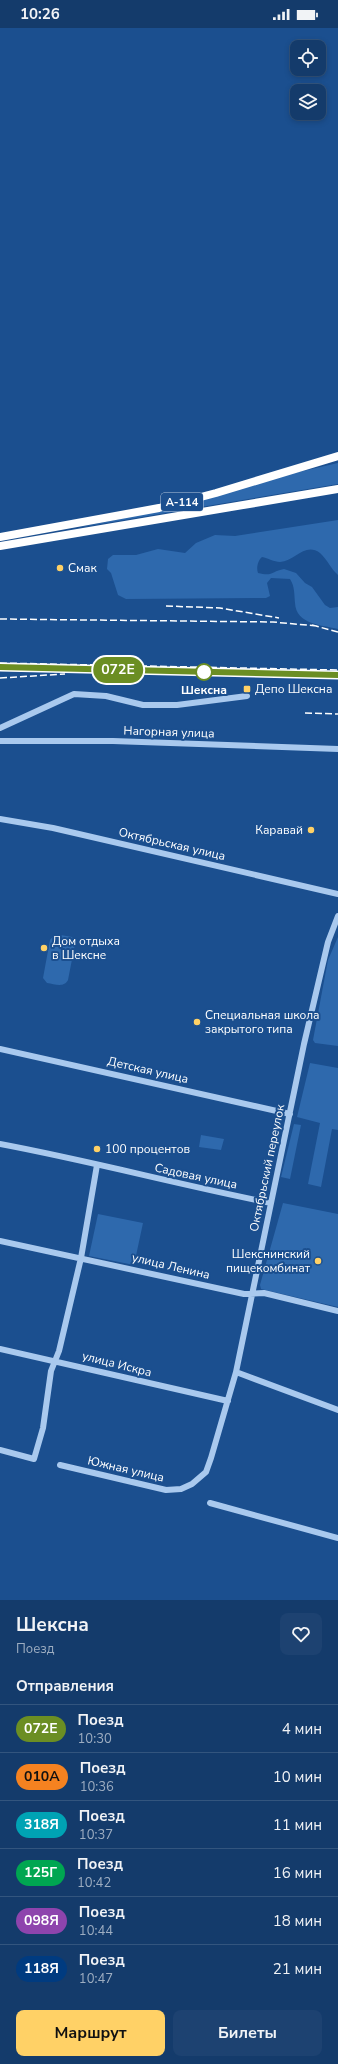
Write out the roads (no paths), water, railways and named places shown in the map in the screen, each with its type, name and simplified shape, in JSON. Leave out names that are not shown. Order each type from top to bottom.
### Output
[{"type":"highway","name":"А-114","points":[[0,537],[159,508],[338,456]]},
{"type":"highway","name":"А-114","points":[[274,475],[338,460]]},
{"type":"highway","name":"А-114","points":[[0,546],[338,488]]},
{"type":"street","points":[[0,728],[74,694],[106,696],[143,705],[177,705],[247,696]]},
{"type":"street","name":"Нагорная улица","points":[[0,741],[113,741],[338,749]]},
{"type":"street","name":"Октябрьская улица","points":[[0,820],[53,828],[338,894]]},
{"type":"street","name":"Октябрьский переулок","points":[[206,1472],[236,1372],[304,1044],[328,942],[338,916]]},
{"type":"street","name":"Детская улица","points":[[0,1049],[290,1114]]},
{"type":"street","name":"Садовая улица","points":[[0,1144],[154,1179],[271,1203]]},
{"type":"street","points":[[0,1450],[34,1459],[43,1428],[51,1371],[56,1360],[81,1258],[97,1165]]},
{"type":"street","name":"улица Ленина","points":[[0,1241],[244,1294],[264,1293],[338,1311]]},
{"type":"street","name":"улица Искра","points":[[0,1349],[56,1360],[228,1401]]},
{"type":"street","points":[[236,1372],[338,1410]]},
{"type":"street","name":"Южная улица","points":[[60,1465],[166,1490],[180,1489],[192,1484],[206,1472]]},
{"type":"street","points":[[210,1503],[338,1538]]},
{"type":"railway","points":[[166,606],[220,608],[279,618]]},
{"type":"railway","points":[[0,619],[273,622],[317,626]]},
{"type":"railway","points":[[312,625],[338,632]]},
{"type":"railway","points":[[0,663],[338,670]]},
{"type":"railway","points":[[0,678],[65,674]]},
{"type":"railway","points":[[305,713],[338,714]]},
{"type":"train","name":"072Е","points":[[0,667],[338,675]]},
{"type":"place","name":"Смак","points":[[60,568]]},
{"type":"place","name":"Шексна","points":[[204,672]]},
{"type":"place","name":"Депо Шексна","points":[[247,689]]},
{"type":"place","name":"Каравай","points":[[311,830]]},
{"type":"place","name":"Дом отдыха в Шекснe","points":[[44,948]]},
{"type":"place","name":"Специальная школа закрытого типа","points":[[197,1022]]},
{"type":"place","name":"100 процентов","points":[[97,1149]]},
{"type":"place","name":"Шекснинский пищекомбинат","points":[[318,1261]]}]
